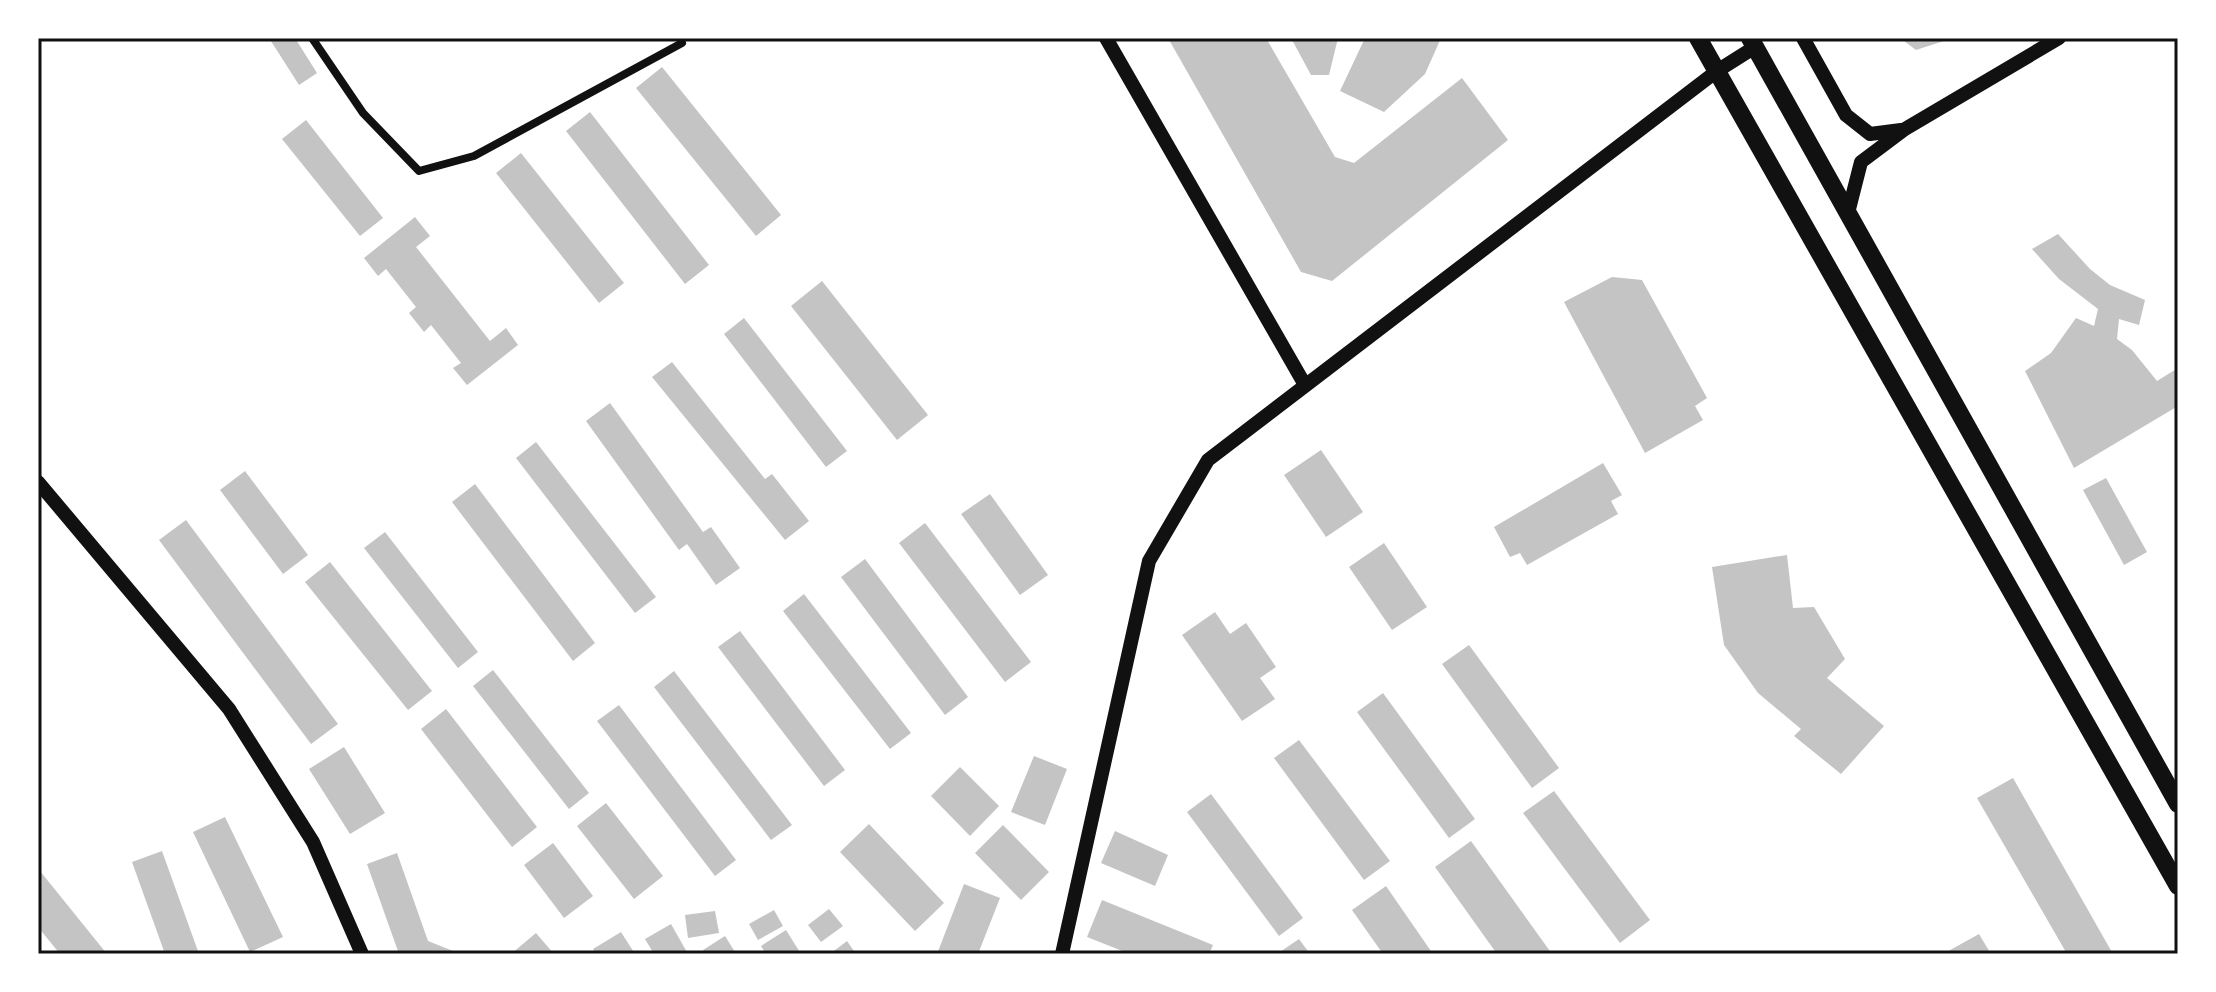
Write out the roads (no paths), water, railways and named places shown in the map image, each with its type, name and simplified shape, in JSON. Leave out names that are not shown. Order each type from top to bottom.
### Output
[{"type":"main road","points":[[1698,38],[2178,886]]},
{"type":"main road","points":[[1752,43],[2178,804]]},
{"type":"street","points":[[312,38],[363,113],[419,171],[474,156],[682,43]]},
{"type":"street","points":[[1106,38],[1305,385]]},
{"type":"street","points":[[1803,38],[1846,115],[1870,134],[1905,129]]},
{"type":"street","points":[[1848,213],[1861,162],[1905,129],[2059,38]]},
{"type":"street","points":[[1062,954],[1149,561],[1208,460],[1752,43]]},
{"type":"street","points":[[38,482],[229,709],[313,842],[362,954]]}]
